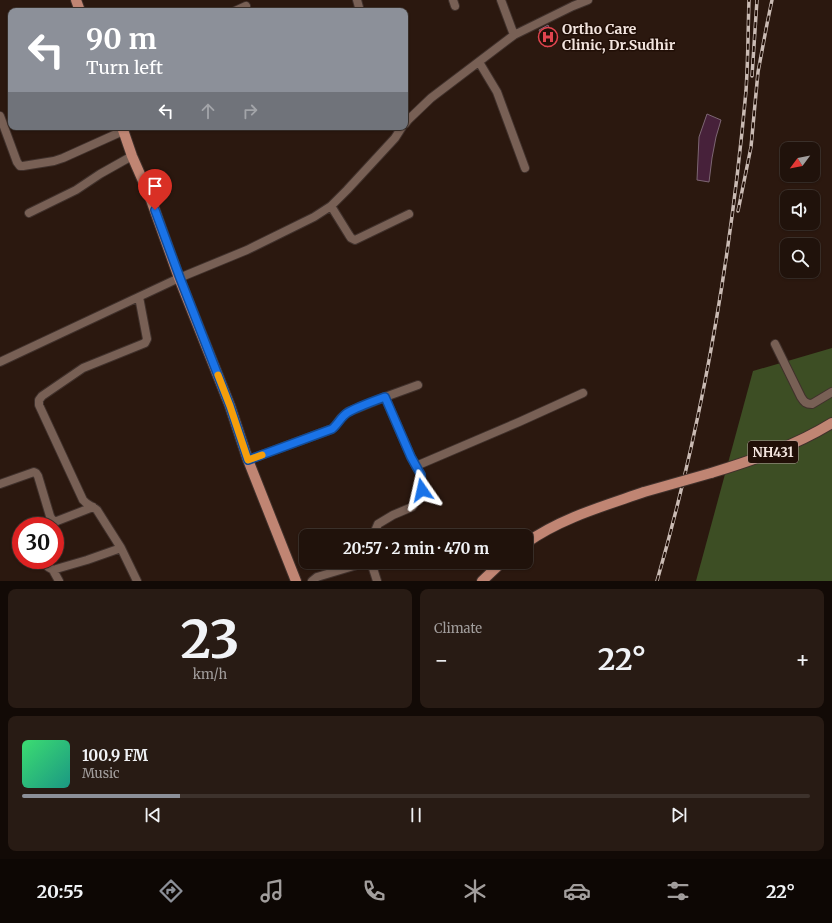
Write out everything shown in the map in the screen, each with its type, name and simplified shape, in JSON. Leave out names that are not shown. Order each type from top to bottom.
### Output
[{"type":"main road","points":[[124,130],[132,156],[150,197],[230,406],[248,460],[296,581]]},
{"type":"main road","name":"NH431","points":[[533,538],[555,525],[590,510],[644,492],[753,460],[793,444],[832,423]]},
{"type":"main road","points":[[482,581],[495,569]]},
{"type":"street","points":[[501,0],[514,35]]},
{"type":"street","points":[[408,117],[514,35],[588,0]]},
{"type":"street","points":[[242,8],[246,6]]},
{"type":"street","points":[[479,62],[496,92],[525,168]]},
{"type":"street","points":[[0,116],[17,162],[20,166],[63,158],[119,130]]},
{"type":"street","points":[[0,362],[180,278],[247,250],[314,217],[331,206],[400,130]]},
{"type":"street","points":[[29,213],[76,190],[100,174],[132,156]]},
{"type":"street","points":[[331,206],[348,235],[354,240],[409,214]]},
{"type":"street","points":[[137,581],[121,548],[97,510],[83,500],[39,405],[39,400],[42,396],[83,368],[145,343],[147,339],[139,297]]},
{"type":"street","points":[[775,344],[800,397],[804,402],[812,404],[832,392]]},
{"type":"street","points":[[248,460],[332,429],[348,412],[418,385]]},
{"type":"street","points":[[416,466],[583,393]]},
{"type":"street","points":[[376,529],[378,524],[393,515],[412,507],[422,490],[421,475],[411,457],[385,397]]},
{"type":"street","points":[[0,484],[34,472],[36,473],[50,517]]},
{"type":"street","points":[[64,517],[93,507]]},
{"type":"street","points":[[54,571],[56,569],[83,562],[121,548]]},
{"type":"street","points":[[51,569],[54,571],[59,581]]},
{"type":"street","points":[[312,581],[317,577],[344,569]]},
{"type":"street","points":[[373,569],[377,581]]},
{"type":"green space","points":[[832,348],[832,581],[696,581],[753,371]]},
{"type":"building","points":[[548,25],[556,43],[547,47],[539,30]]},
{"type":"building","points":[[707,114],[721,120],[716,137],[709,182],[697,180],[699,137]]},
{"type":"railway","points":[[657,581],[688,460],[713,338],[723,276],[740,153],[746,91],[749,0]]},
{"type":"railway","points":[[752,76],[757,0]]},
{"type":"railway","points":[[738,211],[751,147],[758,72],[772,0]]},
{"type":"slow traffic","points":[[218,375],[248,460],[262,455]]},
{"type":"place","name":"Ortho Care Clinic, Dr.Sudhir","points":[[548,37]]},
{"type":"route","points":[[155,210],[230,406],[248,460],[332,429],[348,412],[385,397],[411,457],[421,475],[422,490]]}]
